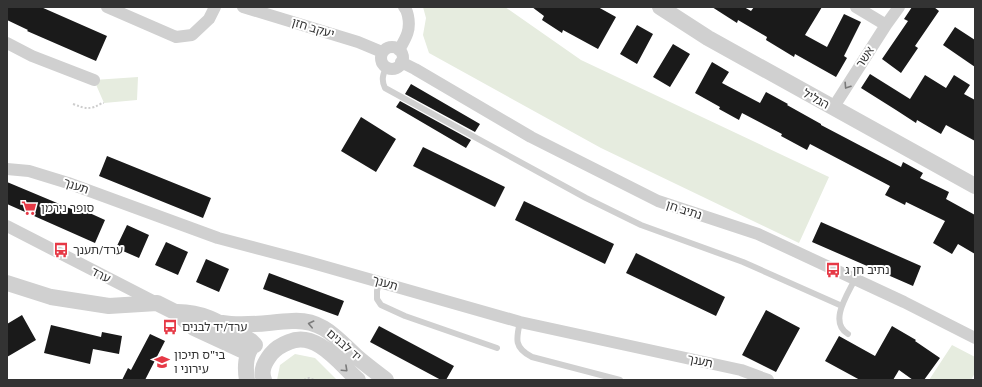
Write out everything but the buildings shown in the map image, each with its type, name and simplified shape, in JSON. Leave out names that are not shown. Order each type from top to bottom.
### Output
[{"type":"street","points":[[107,7],[176,37],[192,35],[209,19],[215,7]]},
{"type":"street","name":"יעקב חזן","points":[[243,7],[358,42],[382,52]]},
{"type":"street","points":[[399,50],[407,37],[410,24],[407,9],[404,7]]},
{"type":"street","name":"הגליל","points":[[660,7],[708,38],[975,186]]},
{"type":"street","points":[[856,7],[886,25]]},
{"type":"street","name":"אשר","points":[[832,108],[899,7]]},
{"type":"street","points":[[7,44],[32,56],[94,80]]},
{"type":"street","points":[[388,48],[396,48],[399,50],[402,56],[401,62],[396,68],[389,69],[381,62],[382,52],[388,48]]},
{"type":"street","name":"נתיב חן","points":[[401,62],[531,137],[658,201],[758,234],[904,302],[975,338]]},
{"type":"street","name":"תענך","points":[[7,169],[29,171],[68,183],[218,238],[520,322],[741,370],[768,380]]},
{"type":"street","name":"ערד","points":[[7,226],[174,312],[194,328],[252,350],[251,341],[222,323],[193,312],[174,312]]},
{"type":"street","points":[[7,283],[51,297],[109,306],[157,303]]},
{"type":"street","name":"יד לבנים","points":[[222,323],[242,326],[293,321],[321,326],[338,338],[357,357],[386,380]]},
{"type":"street","points":[[247,380],[246,367],[252,350],[264,335],[279,323]]},
{"type":"street","name":"יד לבנים","points":[[267,360],[274,350],[293,340],[300,339],[311,341],[323,348],[358,380]]},
{"type":"street","points":[[252,350],[251,362],[254,364],[260,364],[267,360]]},
{"type":"street","points":[[264,380],[262,373],[267,360]]},
{"type":"lane","points":[[386,67],[382,83],[385,88],[586,198],[641,225],[743,262],[842,306]]},
{"type":"lane","points":[[848,334],[844,332],[839,323],[839,315],[855,279]]},
{"type":"lane","points":[[379,282],[377,299],[381,305],[405,316],[496,348]]},
{"type":"lane","points":[[520,322],[517,341],[519,348],[524,353],[532,357],[620,380]]},
{"type":"path","points":[[73,104],[84,108],[94,108],[104,103]]},
{"type":"path","points":[[304,380],[309,378],[315,380]]},
{"type":"shaded area","points":[[423,7],[505,7],[581,60],[829,177],[799,243],[601,148],[429,53],[423,35],[426,18]]},
{"type":"shaded area","points":[[138,77],[137,100],[104,103],[94,80]]},
{"type":"shaded area","points":[[952,345],[975,357],[975,373],[971,380],[929,380]]},
{"type":"shaded area","points":[[295,354],[315,358],[337,380],[277,380],[280,365]]},
{"type":"place","name":"סופר נירמן","points":[[29,208]]},
{"type":"place","name":"ערד/תענך","points":[[61,250]]},
{"type":"place","name":"נתיב חן ג","points":[[833,270]]},
{"type":"place","name":"ערד/יד לבנים","points":[[170,327]]},
{"type":"place","name":"בי\"ס תיכון עירוני ו","points":[[162,362]]}]
